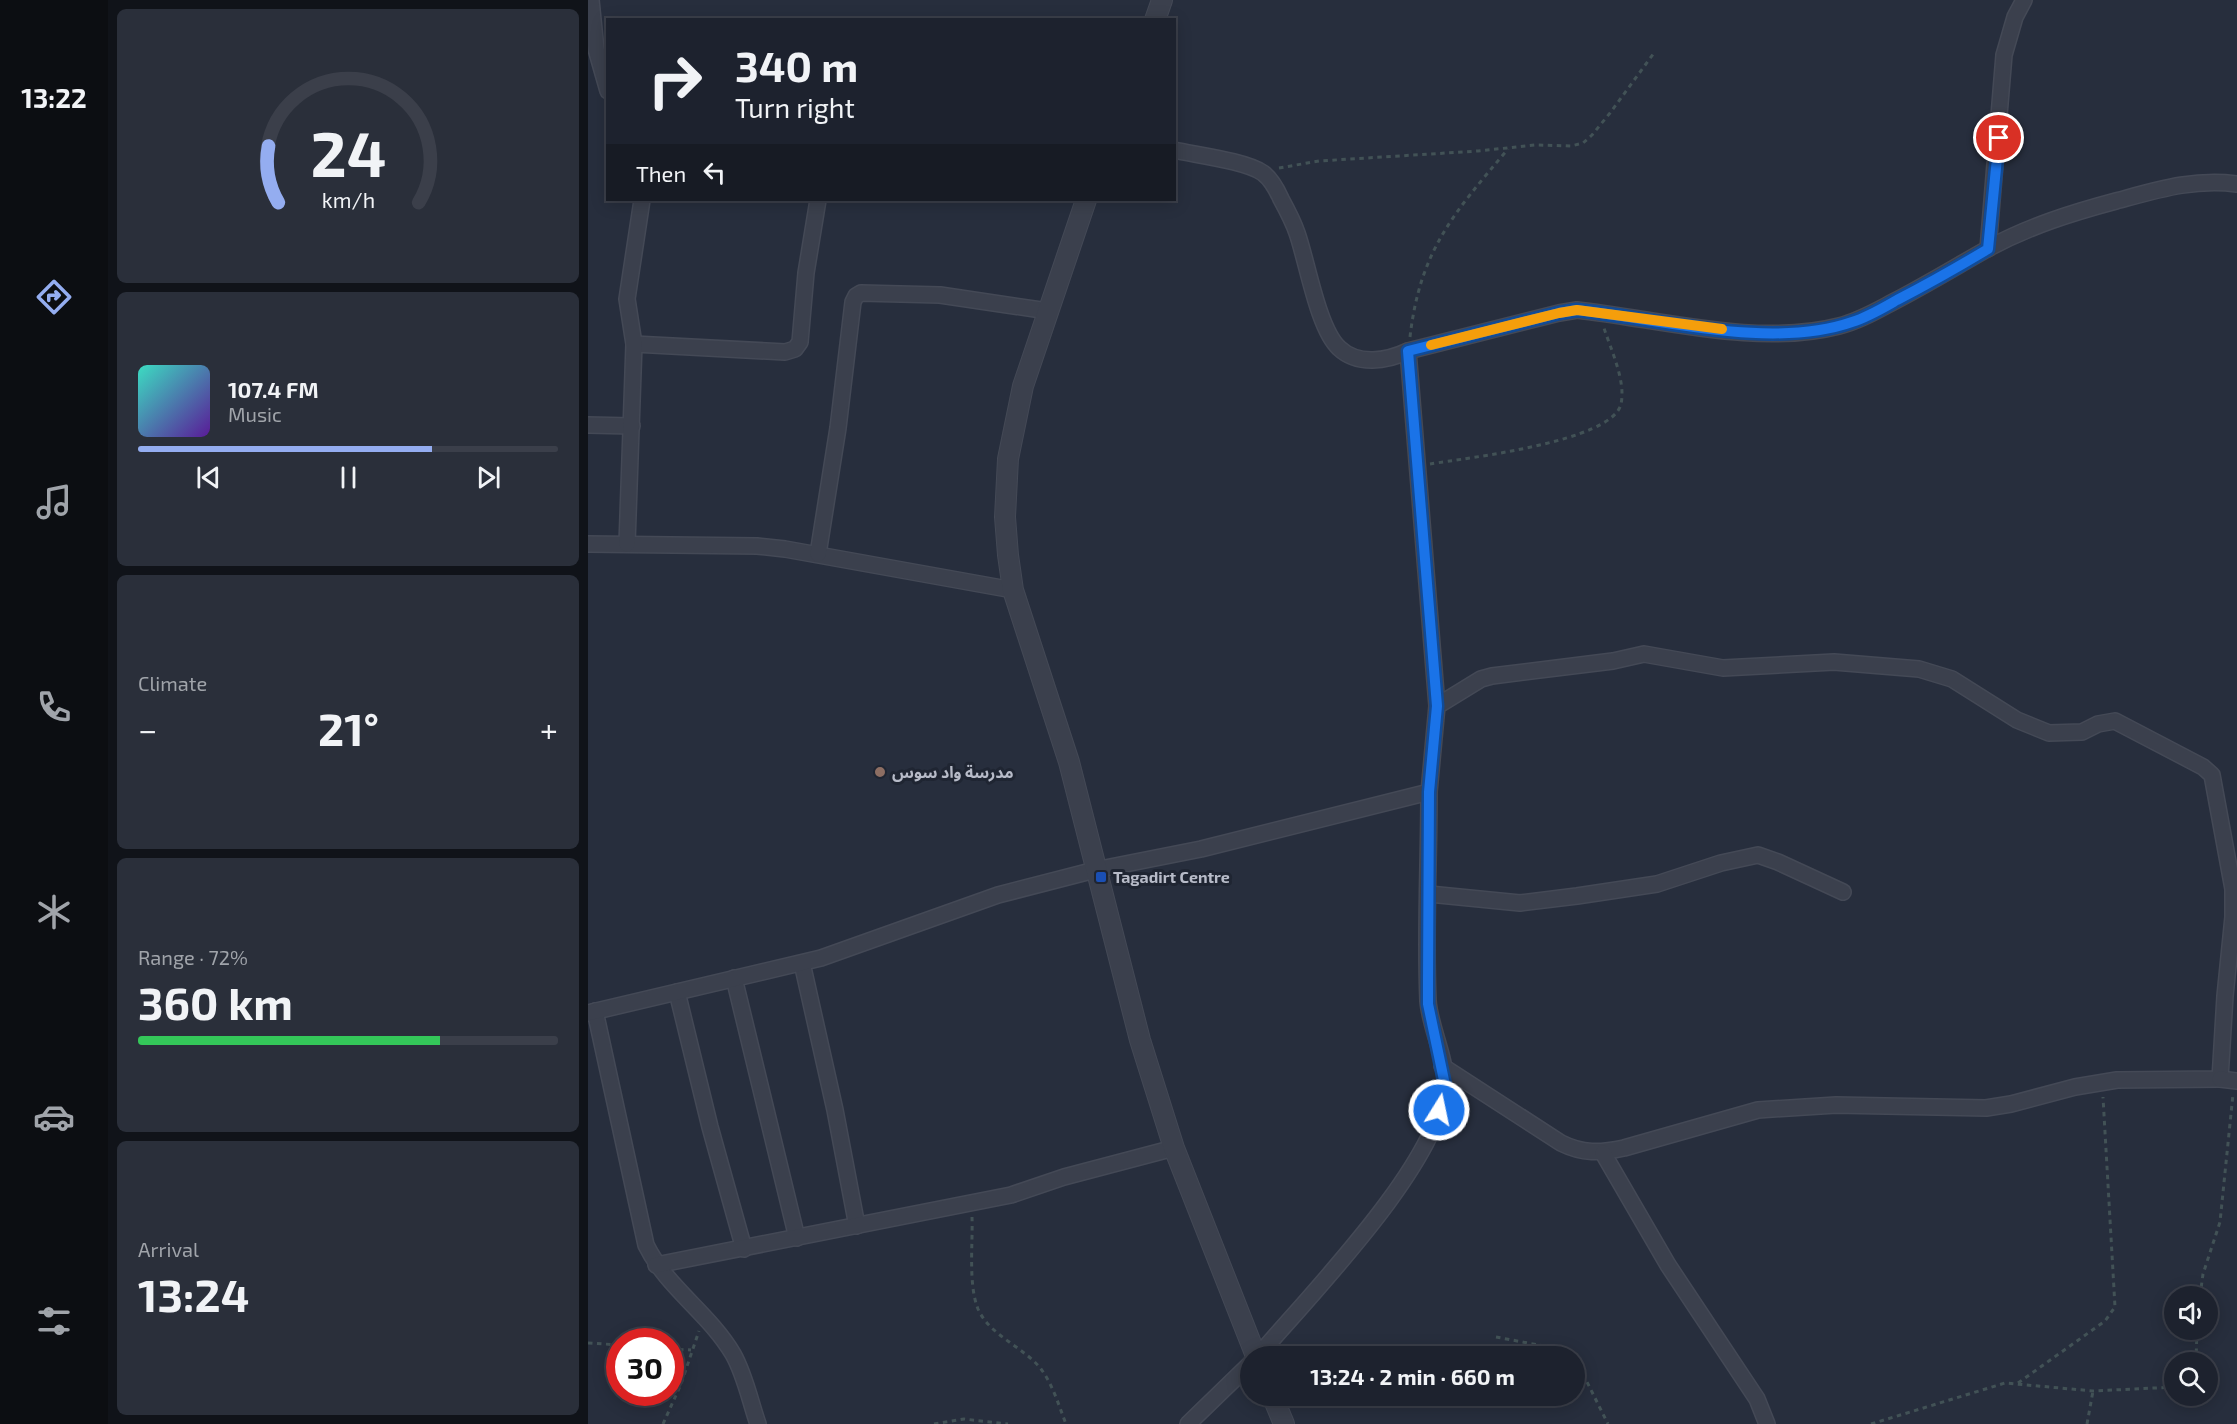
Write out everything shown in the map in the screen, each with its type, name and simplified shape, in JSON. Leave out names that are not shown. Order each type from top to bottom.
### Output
[{"type":"street","points":[[591,0],[592,49],[606,86]]},
{"type":"street","points":[[1156,18],[1162,0]]},
{"type":"street","points":[[1988,249],[2004,55],[2008,35],[2024,0]]},
{"type":"street","points":[[1176,150],[1249,166],[1263,174],[1275,187],[1297,231],[1322,318],[1337,347],[1349,356],[1377,360],[1389,359],[1408,351],[1577,310],[1691,326],[1755,332],[1784,333],[1829,328],[1854,322],[2028,228],[2054,218],[2167,187],[2210,182],[2237,184]]},
{"type":"street","points":[[627,544],[634,344],[627,299],[642,201]]},
{"type":"street","points":[[634,344],[785,352],[795,349],[800,342],[806,273],[818,201]]},
{"type":"street","points":[[1086,201],[1023,386],[1008,459],[1005,517],[1013,590],[1068,762],[1140,1040],[1174,1149],[1253,1346]]},
{"type":"street","points":[[818,554],[838,428],[853,302],[856,296],[861,293],[940,295],[1048,311]]},
{"type":"street","points":[[1266,1346],[1375,1218],[1414,1164],[1431,1131],[1445,1085],[1428,1004],[1429,792],[1437,706],[1408,351]]},
{"type":"street","points":[[588,425],[632,426]]},
{"type":"street","points":[[588,544],[757,546],[818,554],[1013,590]]},
{"type":"street","points":[[1437,706],[1481,679],[1492,676],[1613,661],[1644,654],[1723,668],[1821,661],[1919,669],[1952,679],[2017,720],[2039,730],[2062,734],[2082,732],[2112,721],[2121,723],[2203,767],[2212,775],[2233,889],[2233,917],[2225,996],[2230,1080],[2117,1080],[2075,1087],[2011,1104],[1986,1108],[1836,1105],[1758,1110],[1603,1153],[1576,1151],[1442,1066]]},
{"type":"street","points":[[758,1424],[733,1354],[656,1265],[646,1245],[591,1012],[821,958],[998,895],[1095,870],[1201,849],[1429,792]]},
{"type":"street","points":[[1429,894],[1510,902],[1535,901],[1656,884],[1721,863],[1758,855],[1843,892]]},
{"type":"street","points":[[802,963],[835,1110],[857,1226]]},
{"type":"street","points":[[734,978],[797,1238]]},
{"type":"street","points":[[677,992],[744,1249]]},
{"type":"street","points":[[656,1265],[1011,1195],[1064,1177],[1174,1149]]},
{"type":"street","points":[[1603,1153],[1668,1265],[1757,1399],[1767,1424]]},
{"type":"street","points":[[1188,1424],[1240,1374]]},
{"type":"street","points":[[1277,1406],[1284,1424]]},
{"type":"path","points":[[1263,174],[1280,168],[1319,161],[1508,149],[1535,145],[1570,146],[1582,143],[1592,135],[1654,53]]},
{"type":"path","points":[[1408,351],[1413,307],[1428,258],[1458,208],[1508,149]]},
{"type":"path","points":[[1416,466],[1549,444],[1610,420],[1618,412],[1622,402],[1621,386],[1599,312]]},
{"type":"path","points":[[2201,1286],[2220,1222],[2230,1080]]},
{"type":"path","points":[[2018,1383],[2105,1321],[2115,1308],[2102,1082]]},
{"type":"path","points":[[972,1203],[973,1288],[978,1309],[989,1324],[1040,1368],[1051,1385],[1066,1424]]},
{"type":"path","points":[[663,1424],[681,1384],[704,1318]]},
{"type":"path","points":[[1496,1336],[1545,1346]]},
{"type":"path","points":[[588,1343],[606,1344]]},
{"type":"path","points":[[684,1350],[691,1350]]},
{"type":"path","points":[[1585,1379],[1608,1424]]},
{"type":"path","points":[[1871,1424],[2005,1383],[2093,1391],[2164,1388]]},
{"type":"path","points":[[2087,1424],[2093,1391]]},
{"type":"path","points":[[934,1424],[964,1419],[1008,1424]]},
{"type":"slow traffic","points":[[1431,345],[1577,310],[1722,329]]},
{"type":"place","name":"مدرسة واد سوس","points":[[880,772]]},
{"type":"place","name":"Tagadirt Centre","points":[[1101,877]]},
{"type":"route","points":[[1439,1110],[1445,1085],[1428,1004],[1429,792],[1437,706],[1408,351],[1577,310],[1642,320],[1755,332],[1784,333],[1819,330],[1854,322],[1988,249],[1999,138]]}]
